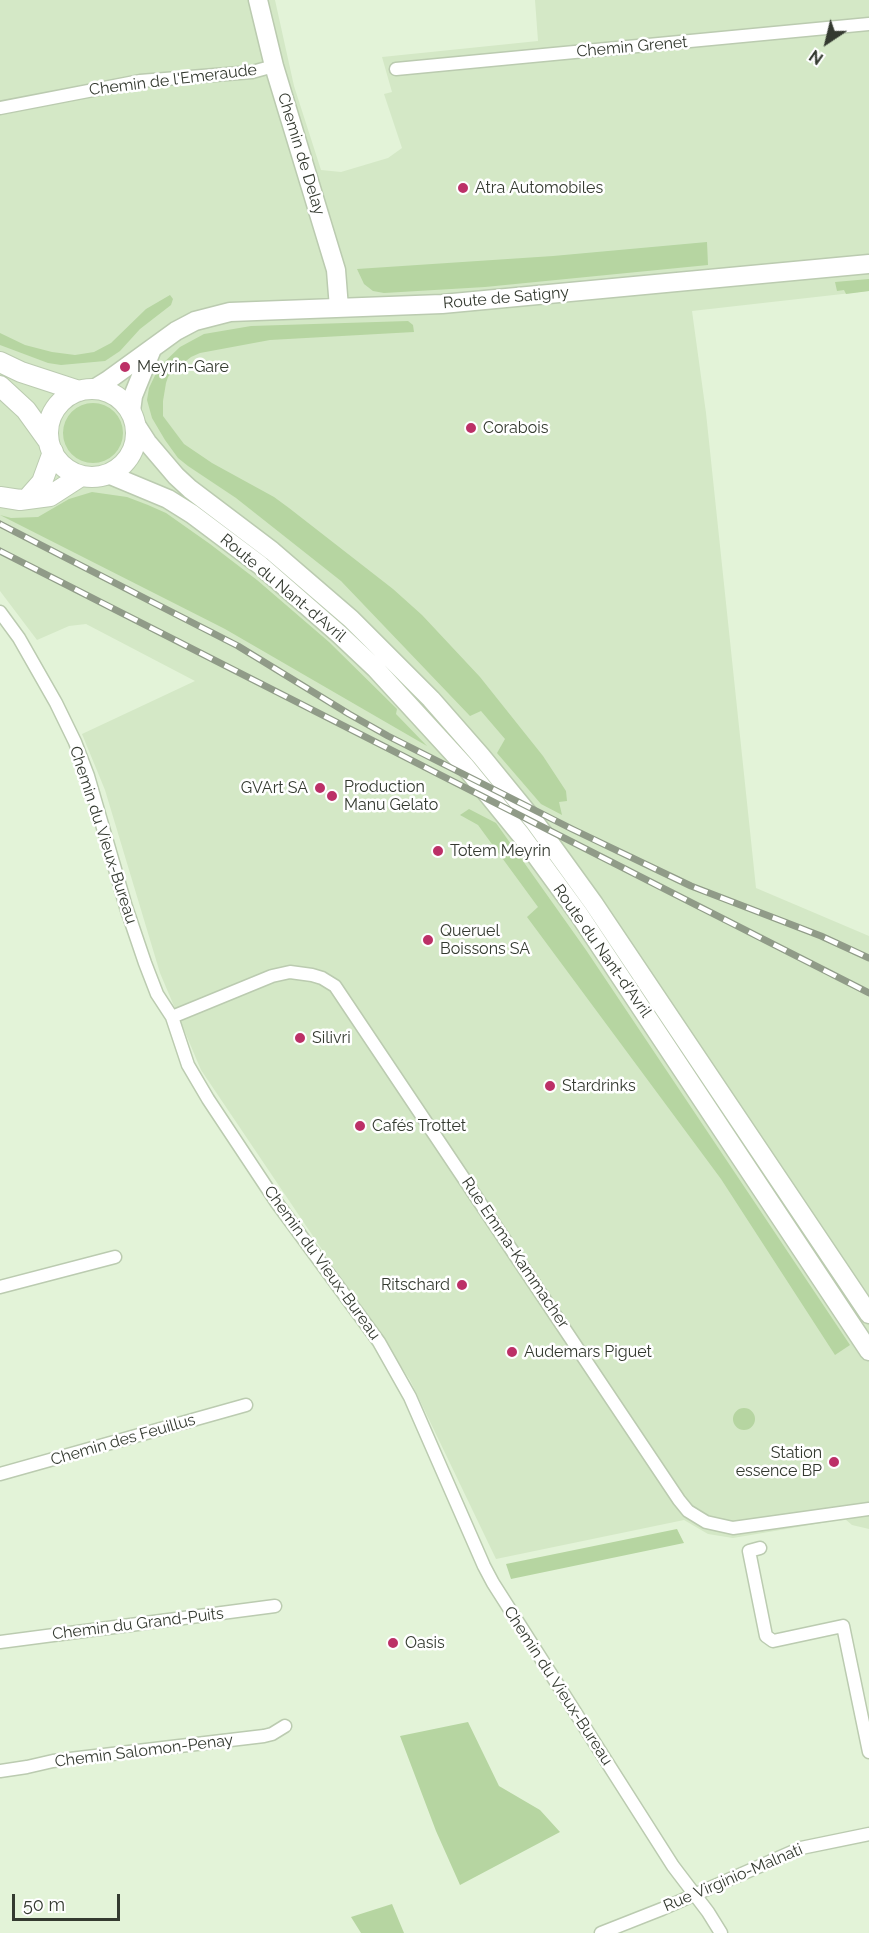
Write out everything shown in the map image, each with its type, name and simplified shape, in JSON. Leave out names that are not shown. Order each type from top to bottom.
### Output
[{"type":"main road","name":"Chemin de Delay","points":[[258,0],[274,66],[329,243],[336,270],[339,308]]},
{"type":"main road","name":"Route de Satigny","points":[[86,390],[186,325],[217,315],[247,310],[442,304],[869,264]]},
{"type":"main road","points":[[0,386],[26,410],[65,468],[81,476],[95,477],[108,474],[123,464],[131,454],[136,437],[133,396],[152,349]]},
{"type":"main road","points":[[0,362],[29,375],[115,395],[133,418]]},
{"type":"main road","points":[[27,499],[42,482],[51,447],[48,429],[54,411],[67,396],[86,390]]},
{"type":"main road","name":"Route du Nant-d'Avril","points":[[133,418],[147,442],[176,476],[272,551],[351,619],[431,699],[482,756],[534,821],[594,904],[869,1314]]},
{"type":"main road","name":"Route du Nant-d'Avril","points":[[108,474],[155,493],[192,513],[260,566],[375,668],[464,765],[521,836],[578,913],[869,1351]]},
{"type":"main road","points":[[0,497],[14,500],[50,496],[81,476]]},
{"type":"street","name":"Chemin Grenet","points":[[396,69],[869,24]]},
{"type":"street","name":"Chemin de l'Emeraude","points":[[0,108],[140,81],[252,72],[274,66]]},
{"type":"street","name":"Chemin du Vieux-Bureau","points":[[0,612],[20,638],[75,742],[95,798],[126,906],[148,971],[157,994],[172,1017],[188,1065],[208,1100],[316,1259],[368,1324],[390,1360],[424,1428],[493,1583],[673,1866],[721,1933]]},
{"type":"street","name":"Rue Emma-Kammacher","points":[[172,1017],[272,976],[290,972],[322,978],[335,986],[688,1511],[706,1522],[733,1528],[869,1509]]},
{"type":"street","points":[[0,1287],[115,1257]]},
{"type":"street","name":"Chemin des Feuillus","points":[[0,1474],[246,1405]]},
{"type":"street","points":[[760,1548],[749,1551],[766,1636],[773,1641],[843,1626],[869,1752]]},
{"type":"street","name":"Chemin du Grand-Puits","points":[[0,1642],[275,1606]]},
{"type":"street","name":"Chemin Salomon-Penay","points":[[0,1771],[53,1761],[264,1736],[285,1726]]},
{"type":"street","name":"Rue Virginio-Malnati","points":[[601,1933],[801,1848],[869,1834]]},
{"type":"shaded area","points":[[0,0],[275,0],[294,86],[321,170],[341,172],[388,158],[402,148],[384,94],[392,92],[382,57],[538,41],[535,0],[869,0],[869,291],[692,311],[706,413],[756,888],[869,936],[869,1529],[852,1525],[845,1519],[733,1538],[708,1534],[684,1520],[496,1559],[410,1380],[201,1070],[160,973],[105,790],[82,734],[195,681],[86,624],[69,626],[37,640],[0,591]]},
{"type":"shaded area","points":[[707,242],[708,265],[485,287],[384,293],[373,291],[364,284],[357,269],[553,256]]},
{"type":"shaded area","points":[[869,279],[869,291],[846,294],[844,290],[837,291],[835,282]]},
{"type":"shaded area","points":[[170,295],[173,299],[171,305],[140,329],[120,351],[105,361],[61,365],[48,363],[0,345],[0,333],[25,345],[52,352],[75,355],[94,352],[111,343],[146,309]]},
{"type":"shaded area","points":[[408,321],[413,325],[414,332],[270,340],[200,353],[191,357],[168,377],[163,401],[163,416],[184,444],[212,463],[274,497],[393,589],[422,615],[480,677],[543,756],[566,791],[567,801],[559,802],[562,815],[541,804],[497,753],[505,739],[481,711],[470,716],[341,581],[236,498],[178,458],[152,418],[147,400],[149,388],[159,367],[180,347],[204,334],[251,326]]},
{"type":"shaded area","points":[[93,403],[110,408],[118,416],[123,433],[118,450],[110,458],[93,463],[76,458],[68,450],[63,433],[68,416],[76,408]]},
{"type":"shaded area","points":[[92,492],[127,497],[148,505],[166,513],[210,544],[257,580],[329,642],[397,709],[396,714],[427,746],[225,629],[0,515],[11,518],[38,517],[69,499]]},
{"type":"shaded area","points":[[469,809],[496,823],[586,950],[850,1345],[835,1355],[721,1179],[527,917],[538,907],[478,825],[460,815]]},
{"type":"shaded area","points":[[744,1408],[752,1411],[755,1419],[752,1427],[744,1430],[736,1427],[733,1419],[736,1411]]},
{"type":"shaded area","points":[[677,1529],[684,1543],[511,1579],[506,1564]]},
{"type":"shaded area","points":[[468,1722],[499,1786],[540,1810],[560,1832],[460,1885],[436,1831],[400,1736]]},
{"type":"shaded area","points":[[392,1904],[404,1933],[361,1933],[351,1917]]},
{"type":"railway","points":[[0,524],[238,646],[388,736],[572,829],[691,886],[821,936],[869,958]]},
{"type":"railway","points":[[0,551],[869,993]]},
{"type":"place","name":"Atra Automobiles","points":[[463,188]]},
{"type":"place","name":"Meyrin-Gare","points":[[125,367]]},
{"type":"place","name":"Corabois","points":[[471,428]]},
{"type":"place","name":"GVArt SA","points":[[320,788]]},
{"type":"place","name":"Production Manu Gelato","points":[[332,796]]},
{"type":"place","name":"Totem Meyrin","points":[[438,851]]},
{"type":"place","name":"Queruel Boissons SA","points":[[428,940]]},
{"type":"place","name":"Silivri","points":[[300,1038]]},
{"type":"place","name":"Stardrinks","points":[[550,1086]]},
{"type":"place","name":"Cafés Trottet","points":[[360,1126]]},
{"type":"place","name":"Ritschard","points":[[462,1285]]},
{"type":"place","name":"Audemars Piguet","points":[[512,1352]]},
{"type":"place","name":"Station essence BP","points":[[834,1462]]},
{"type":"place","name":"Oasis","points":[[393,1643]]}]
